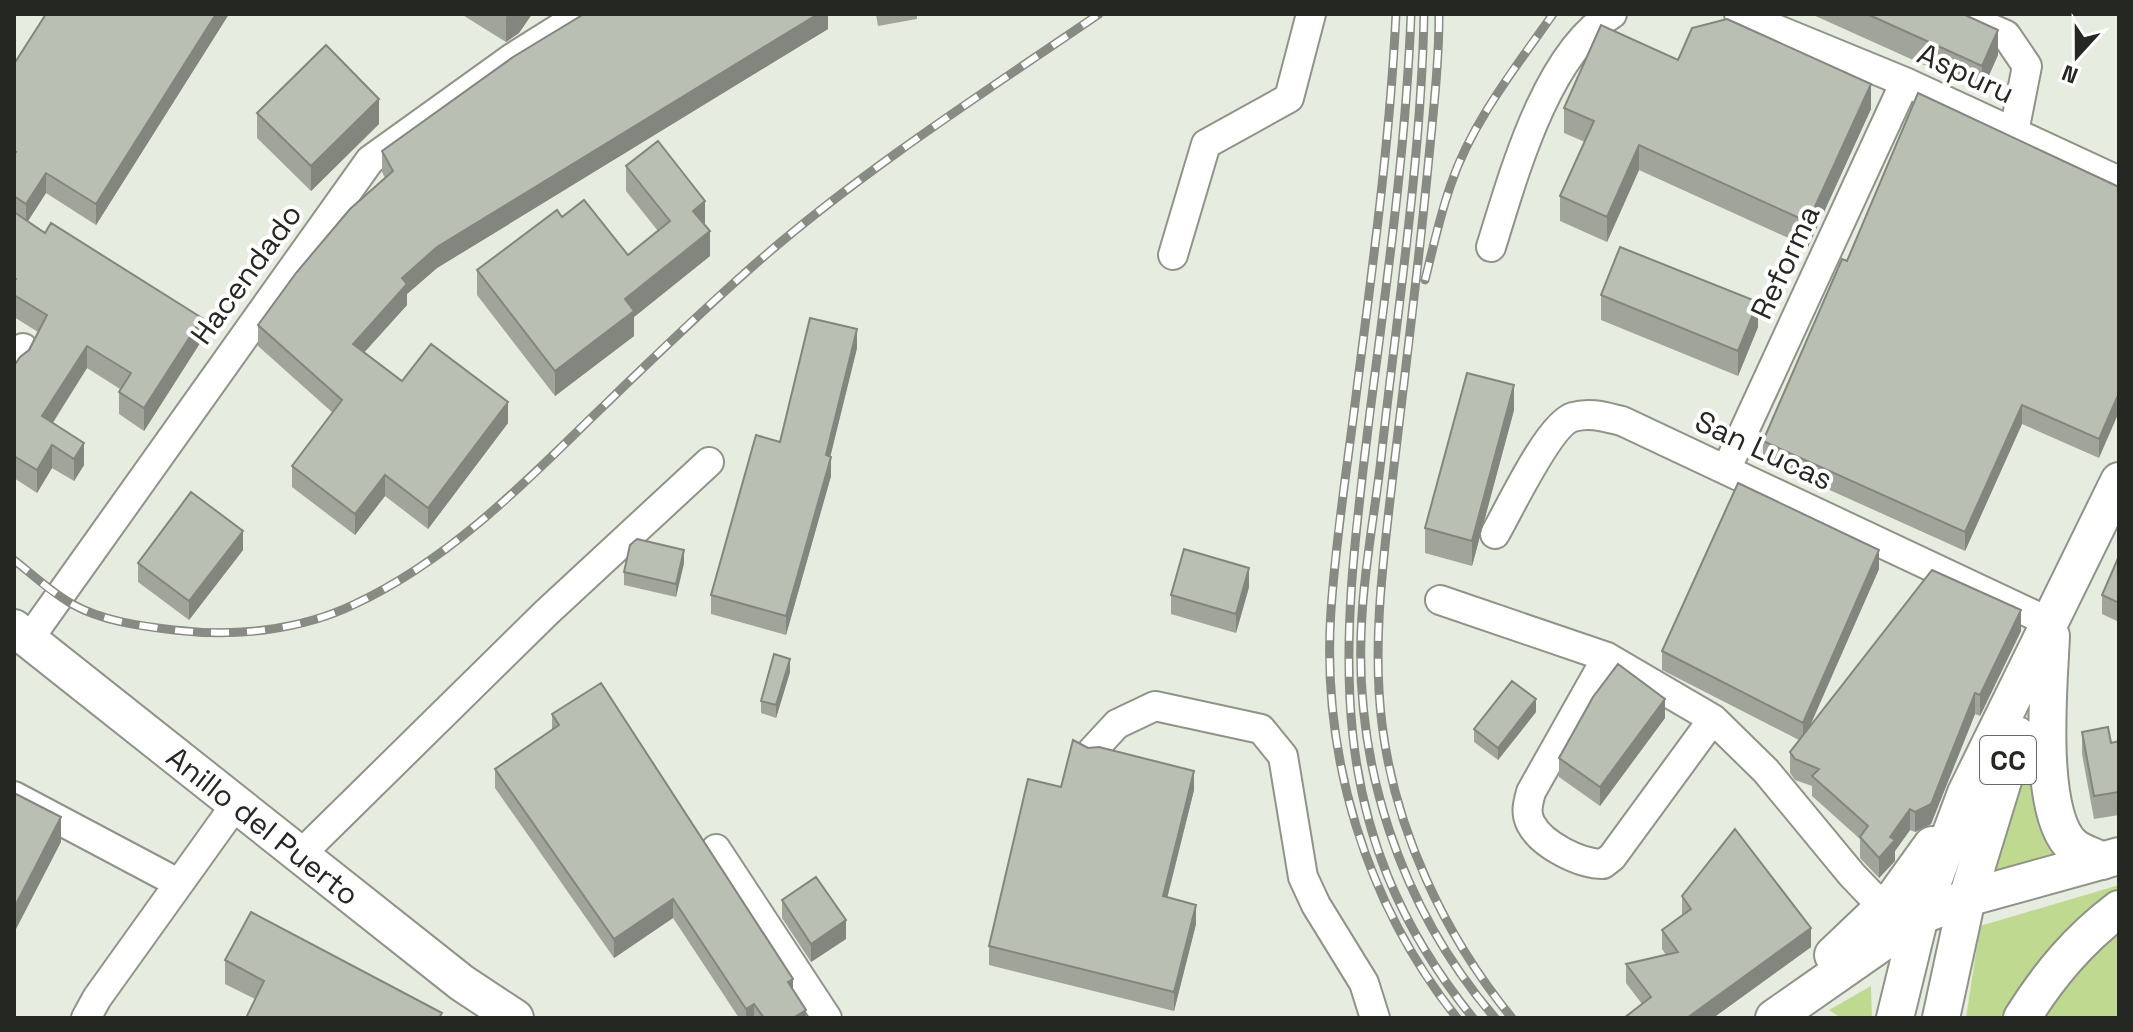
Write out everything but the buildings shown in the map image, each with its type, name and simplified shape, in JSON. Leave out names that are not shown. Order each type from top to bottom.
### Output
[{"type":"main road","name":"CC","points":[[1902,917],[1923,860],[1966,793],[2119,481]]},
{"type":"main road","name":"CC","points":[[1941,1018],[1967,898],[2051,623]]},
{"type":"main road","points":[[2051,623],[2047,748],[2056,817],[2074,847],[2111,858]]},
{"type":"main road","name":"Anillo del Puerto","points":[[21,634],[462,983],[515,1018]]},
{"type":"main road","points":[[1764,1018],[1902,917],[2111,858]]},
{"type":"main road","points":[[2022,1018],[2047,978],[2079,942],[2119,909]]},
{"type":"main road","points":[[1774,1018],[1902,917]]},
{"type":"main road","points":[[1895,1018],[1902,917]]},
{"type":"main road","points":[[1802,1018],[1817,1018]]},
{"type":"street","name":"Hacendado","points":[[21,634],[370,160],[512,58],[582,14]]},
{"type":"street","points":[[1173,255],[1206,144],[1289,98],[1311,14]]},
{"type":"street","points":[[1491,247],[1536,116],[1583,39],[1612,14]]},
{"type":"street","name":"Aspuru","points":[[1739,14],[1905,82],[2119,181]]},
{"type":"street","points":[[1958,14],[2006,35],[2027,66],[2014,132]]},
{"type":"street","name":"Reforma","points":[[1726,470],[1905,82]]},
{"type":"street","name":"San Lucas","points":[[1495,534],[1555,431],[1570,418],[1593,414],[1622,421],[2051,623]]},
{"type":"street","points":[[300,855],[546,613],[709,462]]},
{"type":"street","points":[[1440,600],[1607,657],[1713,719],[1766,771],[1852,875],[1902,917]]},
{"type":"street","points":[[1607,657],[1531,792],[1527,806],[1529,821],[1536,832],[1576,859],[1603,864],[1612,857],[1713,719]]},
{"type":"street","points":[[1092,751],[1117,724],[1155,706],[1261,729],[1283,756],[1303,877],[1316,905],[1364,983],[1375,1018]]},
{"type":"street","points":[[14,796],[178,883]]},
{"type":"street","points":[[86,1018],[236,804]]},
{"type":"street","points":[[716,849],[827,1018]]},
{"type":"green space","points":[[2037,734],[2071,856],[1990,873]]},
{"type":"green space","points":[[2119,885],[2119,896],[2007,1018],[1966,1018],[1980,926]]},
{"type":"green space","points":[[2119,927],[2119,1018],[2043,1018],[2067,980]]},
{"type":"green space","points":[[1871,986],[1872,1018],[1841,1018],[1829,1010]]},
{"type":"railway","points":[[14,560],[57,594],[84,610],[122,622],[161,628],[220,633],[266,630],[312,620],[355,604],[420,567],[479,523],[717,299],[842,193],[1099,14]]},
{"type":"railway","points":[[1396,14],[1380,201],[1336,554],[1330,665],[1342,773],[1356,826],[1398,927],[1425,974],[1457,1018]]},
{"type":"railway","points":[[1411,14],[1400,164],[1352,576],[1349,654],[1352,728],[1364,802],[1387,874],[1422,946],[1473,1018]]},
{"type":"railway","points":[[1424,14],[1413,181],[1365,576],[1361,670],[1365,724],[1389,830],[1433,929],[1462,975],[1495,1018]]},
{"type":"railway","points":[[1439,14],[1437,75],[1423,215],[1382,573],[1378,633],[1379,694],[1398,803],[1426,880],[1465,952],[1512,1018]]},
{"type":"railway","points":[[1425,280],[1447,196],[1460,161],[1496,96],[1553,14]]}]
